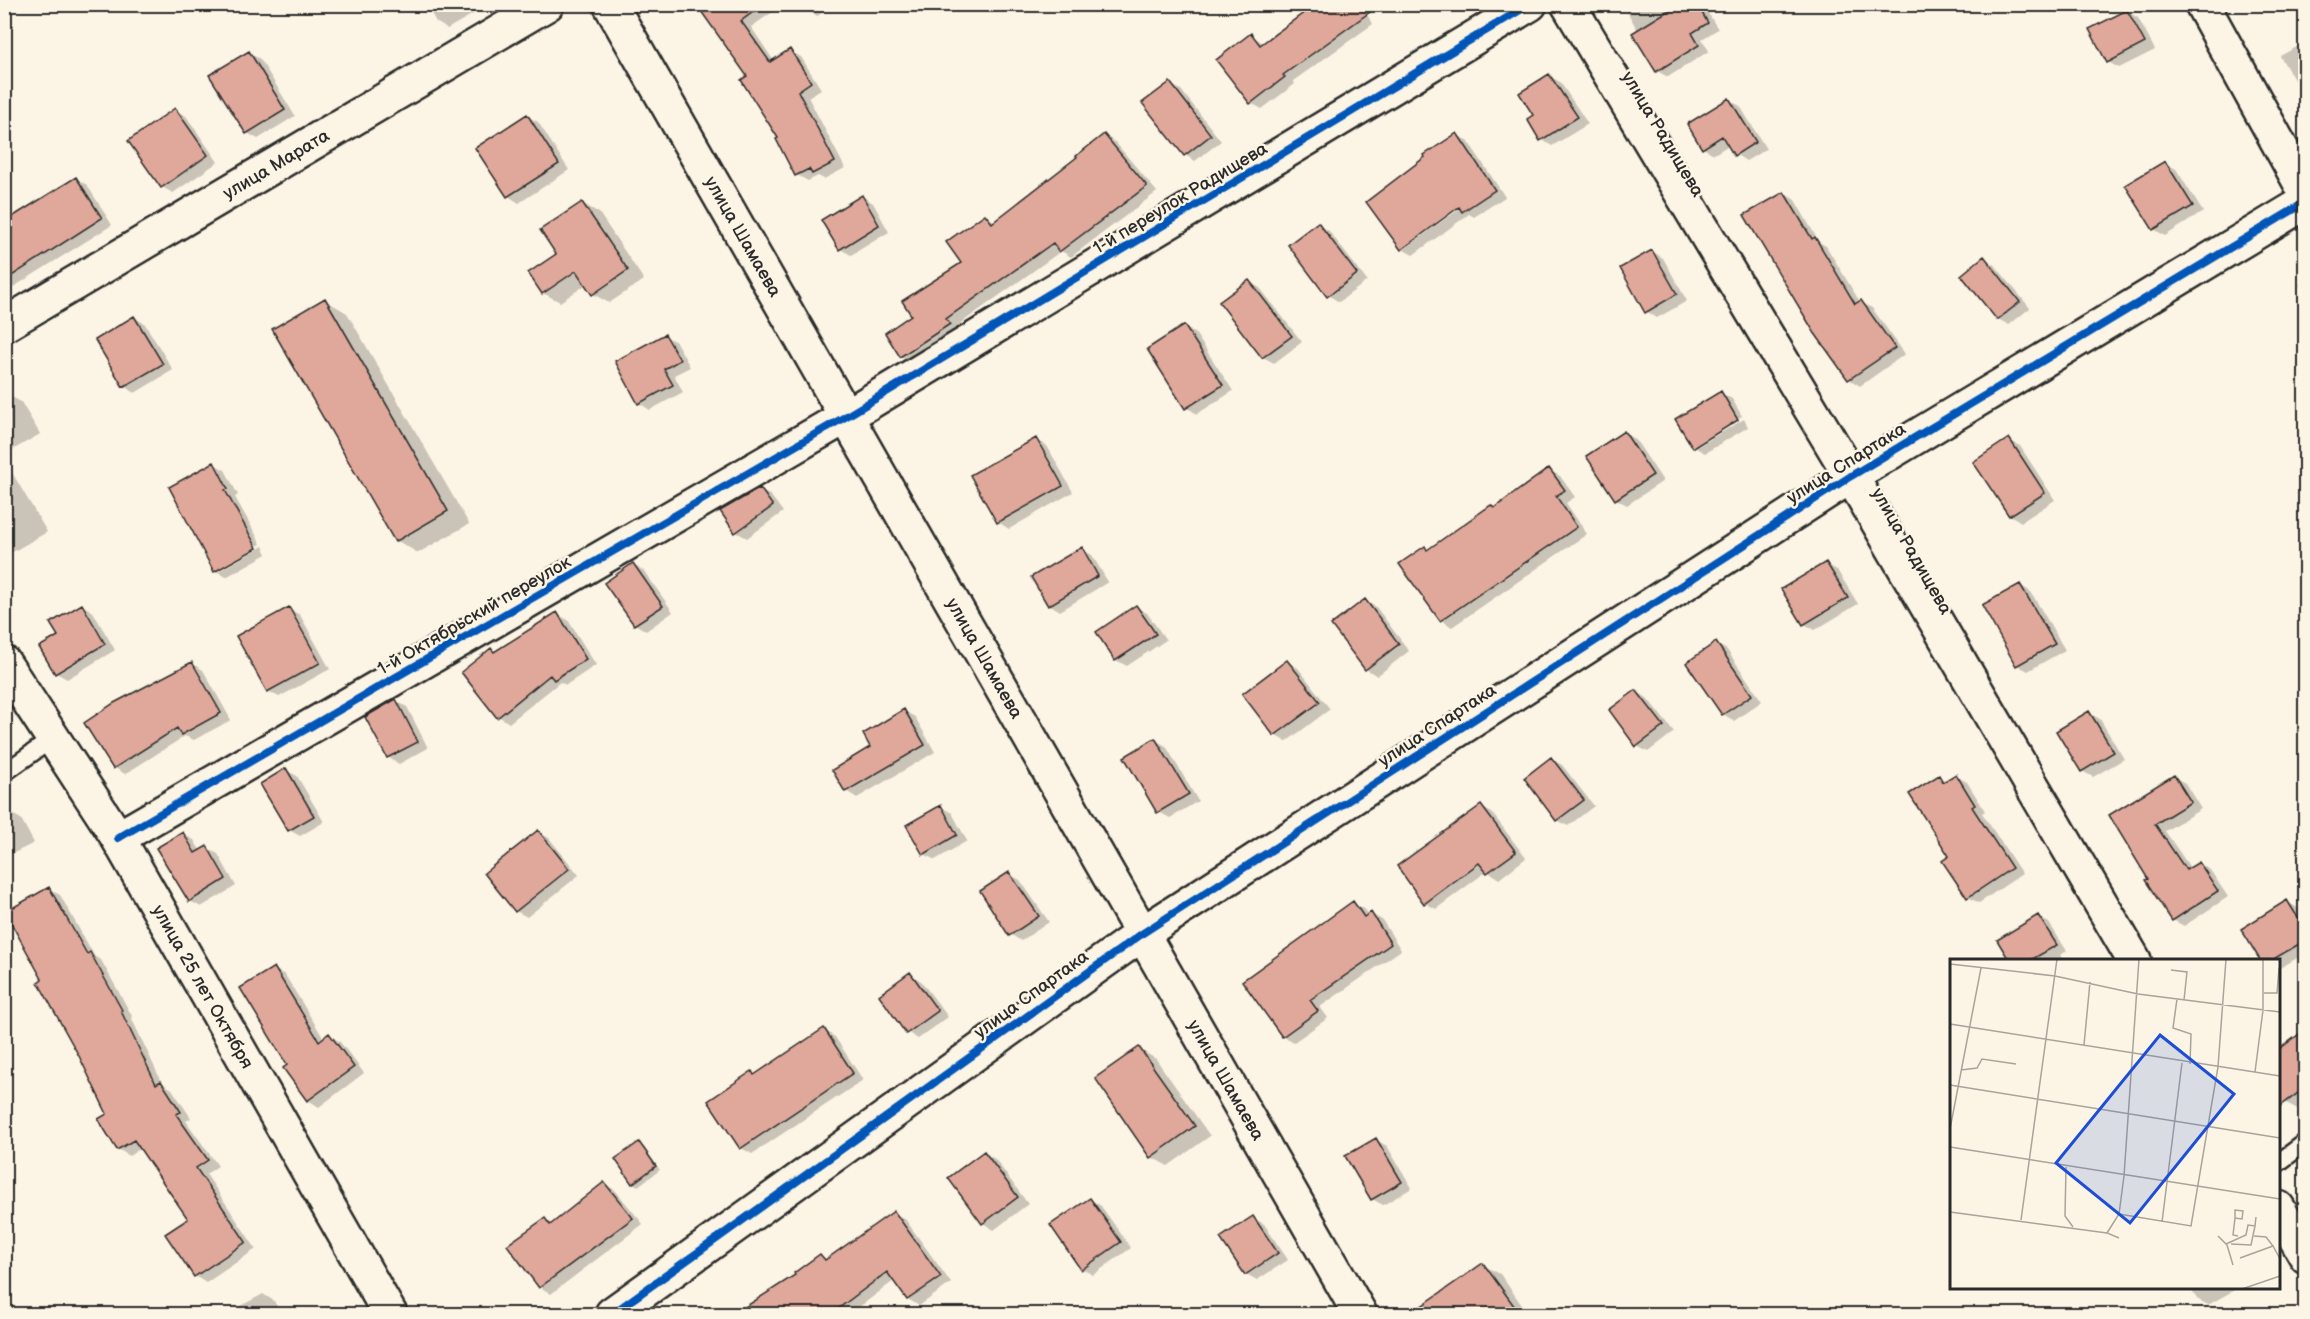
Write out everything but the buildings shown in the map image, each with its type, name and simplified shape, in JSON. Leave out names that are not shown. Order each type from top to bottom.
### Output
[{"type":"street","name":"улица Марата","points":[[4,324],[547,4]]},
{"type":"street","name":"улица Шамаева","points":[[610,4],[1360,1314]]},
{"type":"street","name":"1-й переулок Радищева","points":[[845,417],[1530,4]]},
{"type":"street","name":"улица Радищева","points":[[1568,4],[1851,476],[2133,959]]},
{"type":"street","points":[[2202,4],[2306,193]]},
{"type":"street","name":"улица Спартака","points":[[612,1314],[1143,933],[1851,476],[2306,202]]},
{"type":"street","name":"1-й Октябрьский переулок","points":[[118,838],[845,417]]},
{"type":"street","name":"улица 25 лет Октября","points":[[4,663],[118,838],[390,1314]]},
{"type":"street","points":[[2280,1211],[2306,1256]]},
{"type":"lane","points":[[4,773],[52,739]]},
{"type":"lane","points":[[2280,1162],[2306,1142]]},
{"type":"cycle path","points":[[118,838],[845,417],[1530,4]]},
{"type":"cycle path","points":[[612,1314],[1143,933],[1851,476],[2306,202]]}]
